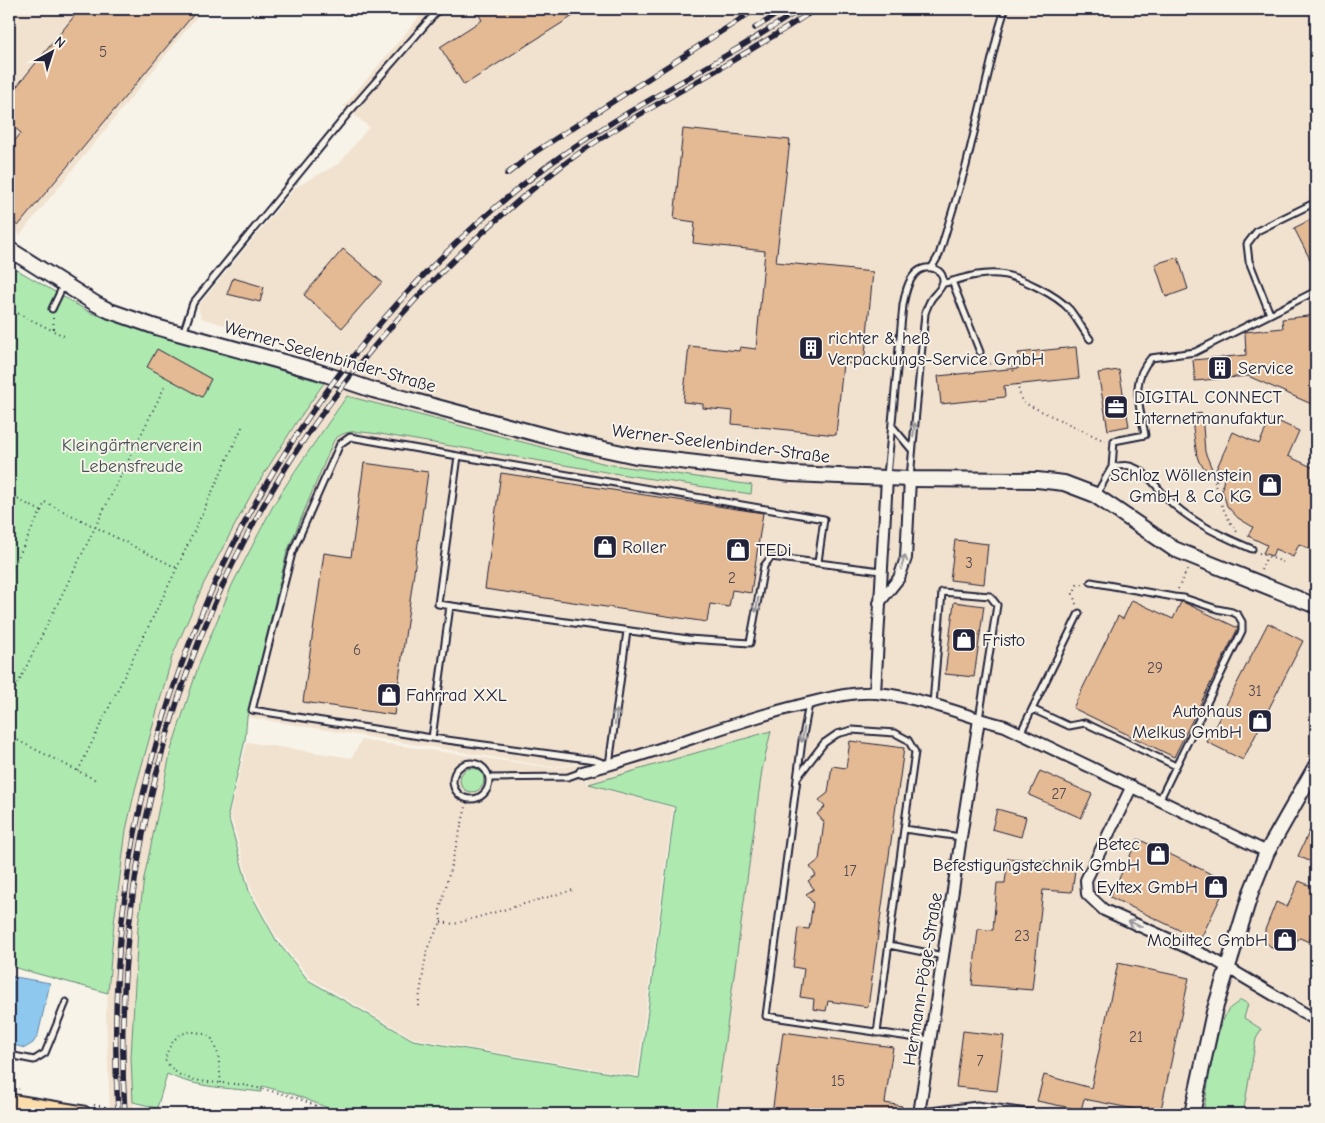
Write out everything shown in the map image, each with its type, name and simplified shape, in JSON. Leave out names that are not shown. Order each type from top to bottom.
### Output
[{"type":"main road","name":"Werner-Seelenbinder-Straße","points":[[9,249],[110,311],[156,327],[316,371],[373,390],[553,438],[636,456],[792,474],[910,479],[1036,480],[1064,483],[1096,496],[1174,549],[1316,606]]},
{"type":"main road","points":[[1192,1114],[1214,1012],[1251,892],[1267,852],[1316,766]]},
{"type":"main road","points":[[9,1102],[83,1114]]},
{"type":"street","points":[[875,693],[887,478]]},
{"type":"street","points":[[879,604],[898,578],[906,558],[910,479]]},
{"type":"street","points":[[582,772],[760,716],[837,696],[875,693],[933,704],[1004,726],[1160,799],[1267,852]]},
{"type":"street","name":"Hermann-Pöge-Straße","points":[[919,1112],[979,719]]},
{"type":"street","points":[[1132,786],[1086,880],[1087,894],[1104,910],[1228,966],[1316,1020]]},
{"type":"lane","points":[[183,335],[193,303],[350,111],[439,9]]},
{"type":"lane","points":[[932,267],[939,255],[966,166],[999,29],[1006,9]]},
{"type":"lane","points":[[1270,314],[1249,261],[1247,244],[1257,232],[1316,202]]},
{"type":"lane","points":[[887,478],[903,305],[910,280],[915,273],[923,268],[932,267],[939,272],[942,284],[925,312],[910,479]]},
{"type":"lane","points":[[942,284],[983,274],[1000,274],[1030,284],[1048,292],[1070,310],[1090,339]]},
{"type":"lane","points":[[952,282],[980,352]]},
{"type":"lane","points":[[52,308],[65,284]]},
{"type":"lane","points":[[1096,496],[1112,467],[1114,442],[1145,435],[1136,390],[1138,378],[1144,365],[1151,358],[1195,352],[1316,291]]},
{"type":"lane","points":[[892,426],[912,450]]},
{"type":"lane","points":[[627,631],[609,765],[595,760],[432,738],[252,710],[292,553],[340,444],[350,437],[824,519],[818,562]]},
{"type":"lane","points":[[458,456],[438,604],[688,639],[750,643],[764,566],[771,557],[881,571]]},
{"type":"lane","points":[[1112,467],[1126,465],[1136,468],[1174,505],[1192,519],[1208,530],[1252,549]]},
{"type":"lane","points":[[1091,582],[1174,598],[1184,598],[1217,610],[1232,612],[1238,615],[1242,622],[1242,631],[1160,799]]},
{"type":"lane","points":[[933,704],[942,592],[990,596],[997,605],[979,719]]},
{"type":"lane","points":[[432,738],[450,606]]},
{"type":"lane","points":[[1020,734],[1079,612]]},
{"type":"lane","points":[[809,703],[798,767],[766,1016],[930,1040]]},
{"type":"lane","points":[[1032,709],[1069,726],[1085,723],[1176,766]]},
{"type":"lane","points":[[797,778],[824,743],[837,734],[852,730],[895,733],[908,740],[915,752],[877,1033]]},
{"type":"lane","points":[[479,763],[488,772],[490,778],[488,789],[484,794],[474,799],[468,799],[462,797],[454,788],[454,775],[460,765],[479,763]]},
{"type":"lane","points":[[490,778],[568,777],[582,772]]},
{"type":"lane","points":[[904,829],[961,837]]},
{"type":"lane","points":[[889,945],[943,956]]},
{"type":"lane","points":[[9,1055],[34,1060],[45,1053],[66,1002]]},
{"type":"lane","points":[[919,1112],[977,1106],[1039,1114]]},
{"type":"path","points":[[52,308],[54,331]]},
{"type":"path","points":[[9,309],[66,338]]},
{"type":"path","points":[[980,352],[985,364],[1011,362],[1014,372]]},
{"type":"path","points":[[1017,384],[1022,402],[1114,445]]},
{"type":"path","points":[[9,702],[165,386]]},
{"type":"path","points":[[78,771],[178,568],[243,425]]},
{"type":"path","points":[[1214,481],[1219,501],[1229,522],[1252,549],[1283,562]]},
{"type":"path","points":[[9,495],[41,511]]},
{"type":"path","points":[[9,576],[45,502],[178,568]]},
{"type":"path","points":[[1174,598],[1186,571]]},
{"type":"path","points":[[1079,612],[1073,594],[1077,585],[1091,582]]},
{"type":"path","points":[[9,736],[98,782]]},
{"type":"path","points":[[418,1006],[427,949],[440,922],[440,910],[468,799]]},
{"type":"path","points":[[440,922],[454,924],[573,890]]},
{"type":"path","points":[[221,1083],[218,1054],[211,1037],[200,1032],[184,1032],[176,1038],[168,1048],[165,1060],[172,1070],[185,1077],[221,1083],[242,1085],[306,1102],[331,1114]]},
{"type":"path","points":[[105,1107],[147,1114]]},
{"type":"shaded area","points":[[9,9],[203,9],[20,235],[9,228]]},
{"type":"shaded area","points":[[426,9],[1316,9],[1316,1114],[715,1114],[762,770],[770,731],[589,784],[582,763],[553,767],[247,717],[287,552],[334,440],[340,435],[349,431],[380,434],[606,472],[752,486],[606,464],[347,396],[274,504],[232,585],[200,661],[185,706],[171,750],[144,878],[138,927],[131,1058],[134,1114],[110,1114],[106,1013],[126,830],[135,790],[172,657],[204,583],[252,493],[296,423],[342,359],[201,318],[198,306],[296,187],[340,163],[369,127],[344,106]]},
{"type":"shaded area","points":[[361,740],[553,768],[581,764],[582,772],[588,784],[673,808],[637,1076],[413,1038],[310,978],[276,936],[251,889],[230,813],[247,742],[352,758]]},
{"type":"green space","name":"Kleingärtnerverein Lebensfreude","points":[[9,265],[91,313],[324,383],[296,423],[252,493],[204,583],[172,657],[135,790],[126,830],[114,923],[108,993],[9,966]]},
{"type":"green space","points":[[347,396],[606,464],[752,485],[751,494],[380,434],[350,432],[339,436],[334,440],[287,552],[247,717],[245,740],[228,815],[249,891],[276,940],[308,980],[413,1040],[639,1078],[675,807],[589,784],[771,731],[762,770],[715,1114],[343,1114],[293,1094],[262,1086],[261,1092],[213,1087],[178,1079],[167,1074],[157,1108],[133,1102],[131,1058],[138,927],[144,878],[171,750],[200,661],[232,585],[274,504]]},
{"type":"green space","points":[[472,768],[477,769],[483,775],[483,785],[477,791],[472,792],[467,791],[461,785],[460,780],[461,775],[467,769]]},
{"type":"green space","points":[[1241,1000],[1248,1004],[1244,1018],[1261,1029],[1256,1039],[1243,1114],[1203,1114],[1212,1062],[1222,1023],[1228,1010]]},
{"type":"water","points":[[9,976],[50,983],[38,1035],[33,1043],[25,1048],[9,1044]]},
{"type":"building","points":[[80,9],[198,9],[18,226],[9,219],[9,148],[21,133],[9,123],[9,96]]},
{"type":"building","points":[[475,9],[584,9],[464,85],[440,47],[482,20]]},
{"type":"building","points":[[683,129],[790,140],[776,262],[873,272],[864,365],[843,363],[836,435],[732,424],[733,411],[703,408],[703,404],[683,402],[689,346],[739,351],[740,347],[756,349],[765,251],[693,243],[695,222],[674,219]]},
{"type":"building","points":[[1316,217],[1316,271],[1294,228]]},
{"type":"building","points":[[343,249],[382,282],[342,328],[304,295]]},
{"type":"building","points":[[1178,257],[1188,289],[1166,297],[1155,264]]},
{"type":"building","points":[[233,278],[264,287],[260,302],[227,294]]},
{"type":"building","points":[[1316,315],[1316,406],[1248,376],[1195,381],[1193,360],[1246,355],[1245,332],[1283,328],[1282,319]]},
{"type":"building","points":[[1076,347],[1079,378],[1004,386],[1005,397],[941,404],[938,376],[1019,368],[1018,353]]},
{"type":"building","points":[[157,349],[211,379],[202,397],[147,367]]},
{"type":"building","points":[[1119,370],[1129,426],[1108,430],[1098,373]]},
{"type":"building","points":[[1202,413],[1205,452],[1217,481],[1199,462],[1197,456],[1191,415]]},
{"type":"building","name":"Schloz Wöllenstein GmbH & Co KG","points":[[1271,418],[1299,431],[1288,456],[1316,469],[1316,552],[1299,544],[1293,557],[1275,549],[1272,556],[1263,553],[1267,545],[1248,536],[1253,527],[1238,518],[1227,506],[1222,489],[1224,477],[1215,472],[1233,432],[1259,444]]},
{"type":"building","points":[[364,463],[428,472],[394,715],[303,702],[324,553],[351,557]]},
{"type":"building","name":"Roller","points":[[501,473],[763,513],[751,593],[732,590],[729,607],[710,604],[707,622],[485,589]]},
{"type":"building","points":[[955,540],[988,544],[984,584],[950,580]]},
{"type":"building","points":[[1132,600],[1173,619],[1181,602],[1183,602],[1238,628],[1174,757],[1073,708],[1118,616],[1123,619]]},
{"type":"building","name":"Fristo","points":[[954,602],[984,606],[974,677],[945,674]]},
{"type":"building","points":[[1268,623],[1303,641],[1243,760],[1207,742]]},
{"type":"building","points":[[850,741],[904,748],[868,1007],[828,1001],[826,1011],[813,1009],[814,999],[800,997],[804,969],[793,967],[798,928],[809,929],[813,903],[806,894],[814,889],[808,881],[816,875],[810,867],[819,860],[824,822],[817,814],[825,807],[819,800],[828,793],[832,766],[846,768]]},
{"type":"building","points":[[1040,771],[1092,794],[1081,818],[1029,795]]},
{"type":"building","points":[[997,809],[1026,817],[1021,837],[992,829]]},
{"type":"building","points":[[1316,817],[1316,864],[1298,856]]},
{"type":"building","points":[[1138,839],[1228,882],[1200,940],[1110,897]]},
{"type":"building","points":[[1008,858],[1064,863],[1064,868],[1075,870],[1072,892],[1043,890],[1032,990],[972,985],[978,929],[993,930],[997,883],[1005,883]]},
{"type":"building","points":[[1299,881],[1316,888],[1316,925],[1309,942],[1300,938],[1291,945],[1283,946],[1277,943],[1273,949],[1265,941],[1265,930],[1276,902],[1287,907]]},
{"type":"building","points":[[1118,963],[1189,978],[1160,1114],[1084,1099],[1081,1110],[1037,1101],[1044,1075],[1091,1088]]},
{"type":"building","points":[[963,1031],[1004,1036],[997,1091],[956,1087]]},
{"type":"building","points":[[783,1032],[893,1047],[885,1103],[902,1106],[901,1114],[772,1114]]},
{"type":"railway","points":[[507,174],[535,152],[756,9]]},
{"type":"railway","points":[[755,28],[786,9]]},
{"type":"railway","points":[[118,1112],[116,1062],[118,961],[123,911],[141,802],[171,696],[210,594],[260,495],[319,403],[386,316],[463,237],[547,166],[569,150],[801,9]]},
{"type":"railway","points":[[125,1114],[123,1033],[127,952],[136,872],[152,793],[173,714],[200,638],[233,564],[271,492],[329,404],[396,321],[433,281],[510,208],[586,148],[816,9]]},
{"type":"place","name":"richter & heß Verpackungs-Service GmbH","points":[[811,348]]},
{"type":"place","name":"Service","points":[[1220,368]]},
{"type":"place","name":"DIGITAL CONNECT Internetmanufaktur","points":[[1116,407]]},
{"type":"place","name":"Schloz Wöllenstein GmbH & Co KG","points":[[1270,485]]},
{"type":"place","name":"Roller","points":[[605,547]]},
{"type":"place","name":"TEDi","points":[[738,550]]},
{"type":"place","name":"Fristo","points":[[964,640]]},
{"type":"place","name":"Fahrrad XXL","points":[[389,695]]},
{"type":"place","name":"Autohaus Melkus GmbH","points":[[1260,721]]},
{"type":"place","name":"Betec Befestigungstechnik GmbH","points":[[1158,854]]},
{"type":"place","name":"Eyltex GmbH","points":[[1216,887]]},
{"type":"place","name":"Mobiltec GmbH","points":[[1285,940]]}]
